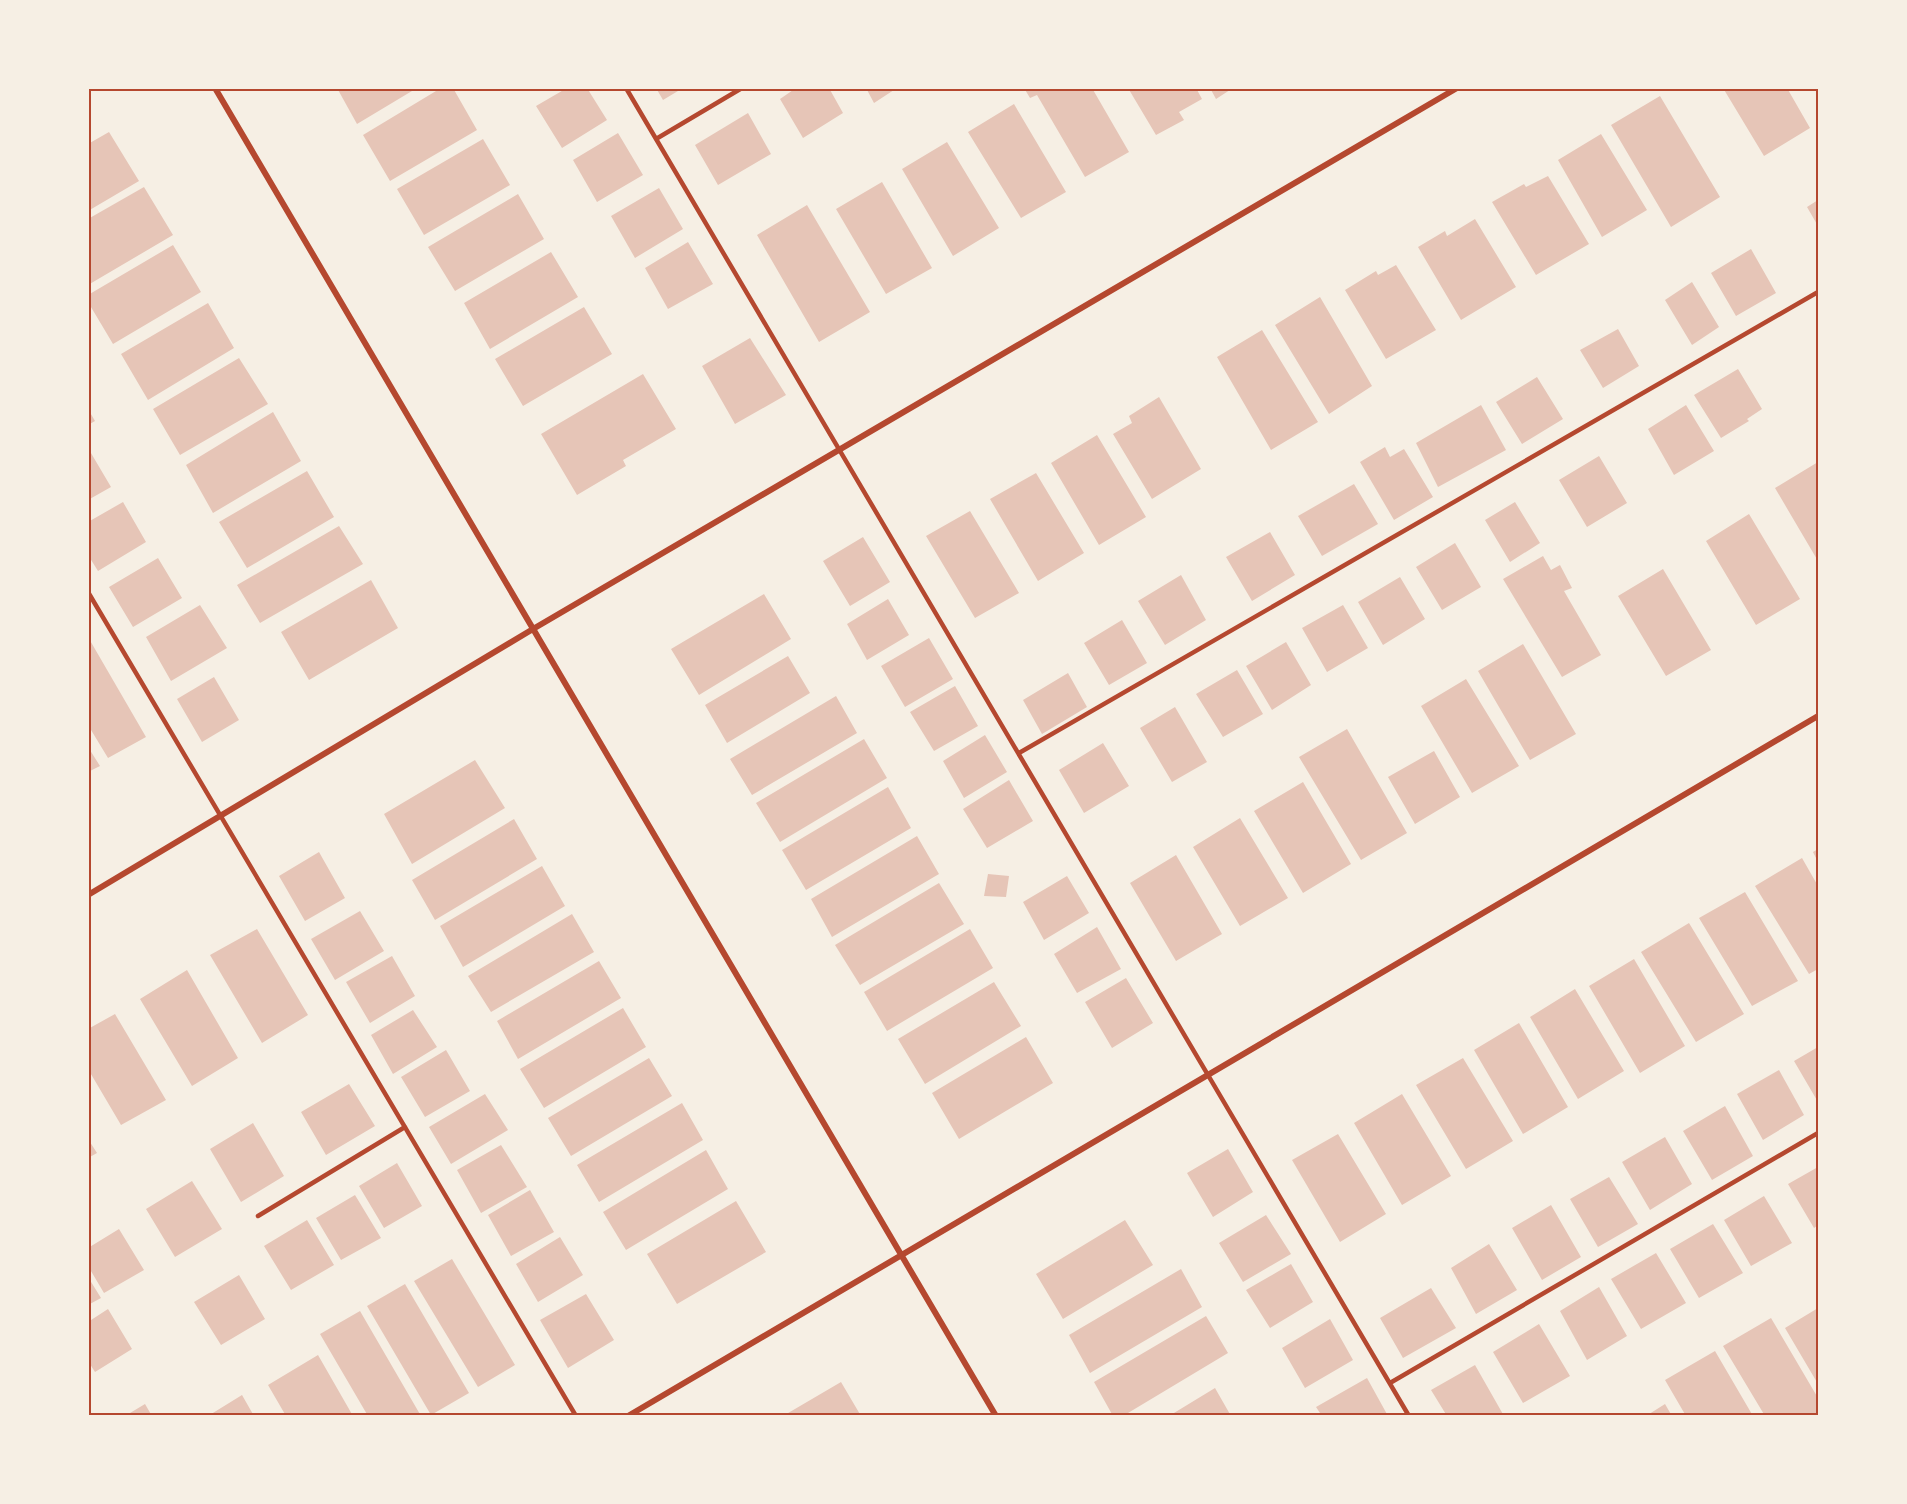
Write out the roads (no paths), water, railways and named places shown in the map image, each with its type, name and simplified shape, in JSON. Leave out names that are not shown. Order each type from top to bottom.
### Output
[{"type":"street","points":[[215,88],[996,1416]]},
{"type":"street","points":[[88,895],[533,629],[1456,88]]},
{"type":"street","points":[[628,1416],[1818,716]]},
{"type":"lane","points":[[626,88],[1409,1416]]},
{"type":"lane","points":[[656,139],[742,88]]},
{"type":"lane","points":[[1019,753],[1818,292]]},
{"type":"lane","points":[[88,592],[576,1416]]},
{"type":"lane","points":[[258,1216],[405,1127]]},
{"type":"lane","points":[[1390,1383],[1818,1133]]}]
